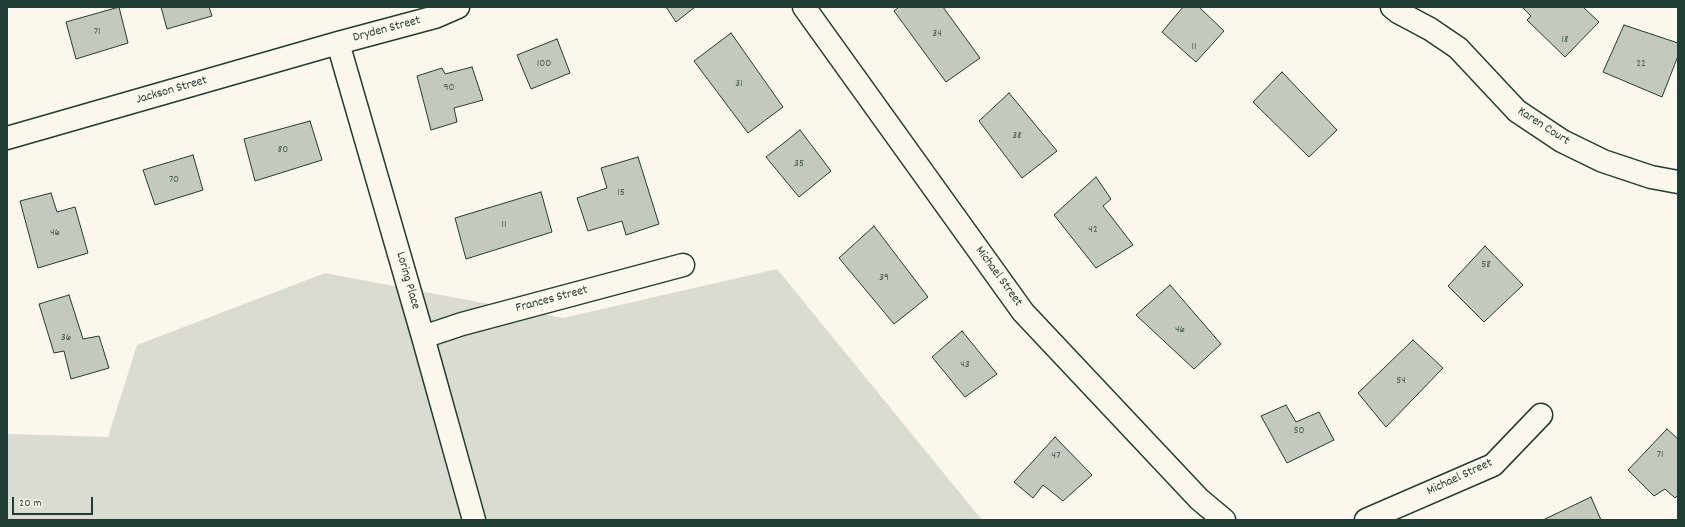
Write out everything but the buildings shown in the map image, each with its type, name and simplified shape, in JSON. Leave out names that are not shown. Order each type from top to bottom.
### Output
[{"type":"street","name":"Dryden Street","points":[[338,43],[435,17],[458,7]]},
{"type":"street","name":"Michael Street","points":[[804,7],[1023,312],[1199,499],[1224,520]]},
{"type":"street","name":"Karen Court","points":[[1392,7],[1398,12],[1430,29],[1458,48],[1517,111],[1562,141],[1603,161],[1651,177],[1678,182]]},
{"type":"street","name":"Jackson Street","points":[[7,138],[338,43]]},
{"type":"street","name":"Loring Place","points":[[338,43],[474,520]]},
{"type":"street","name":"Frances Street","points":[[423,337],[462,324],[683,265]]},
{"type":"street","name":"Michael Street","points":[[1366,520],[1493,465],[1541,415]]},
{"type":"shaded area","points":[[777,269],[982,520],[7,520],[7,434],[108,437],[137,345],[325,273],[563,318]]}]
